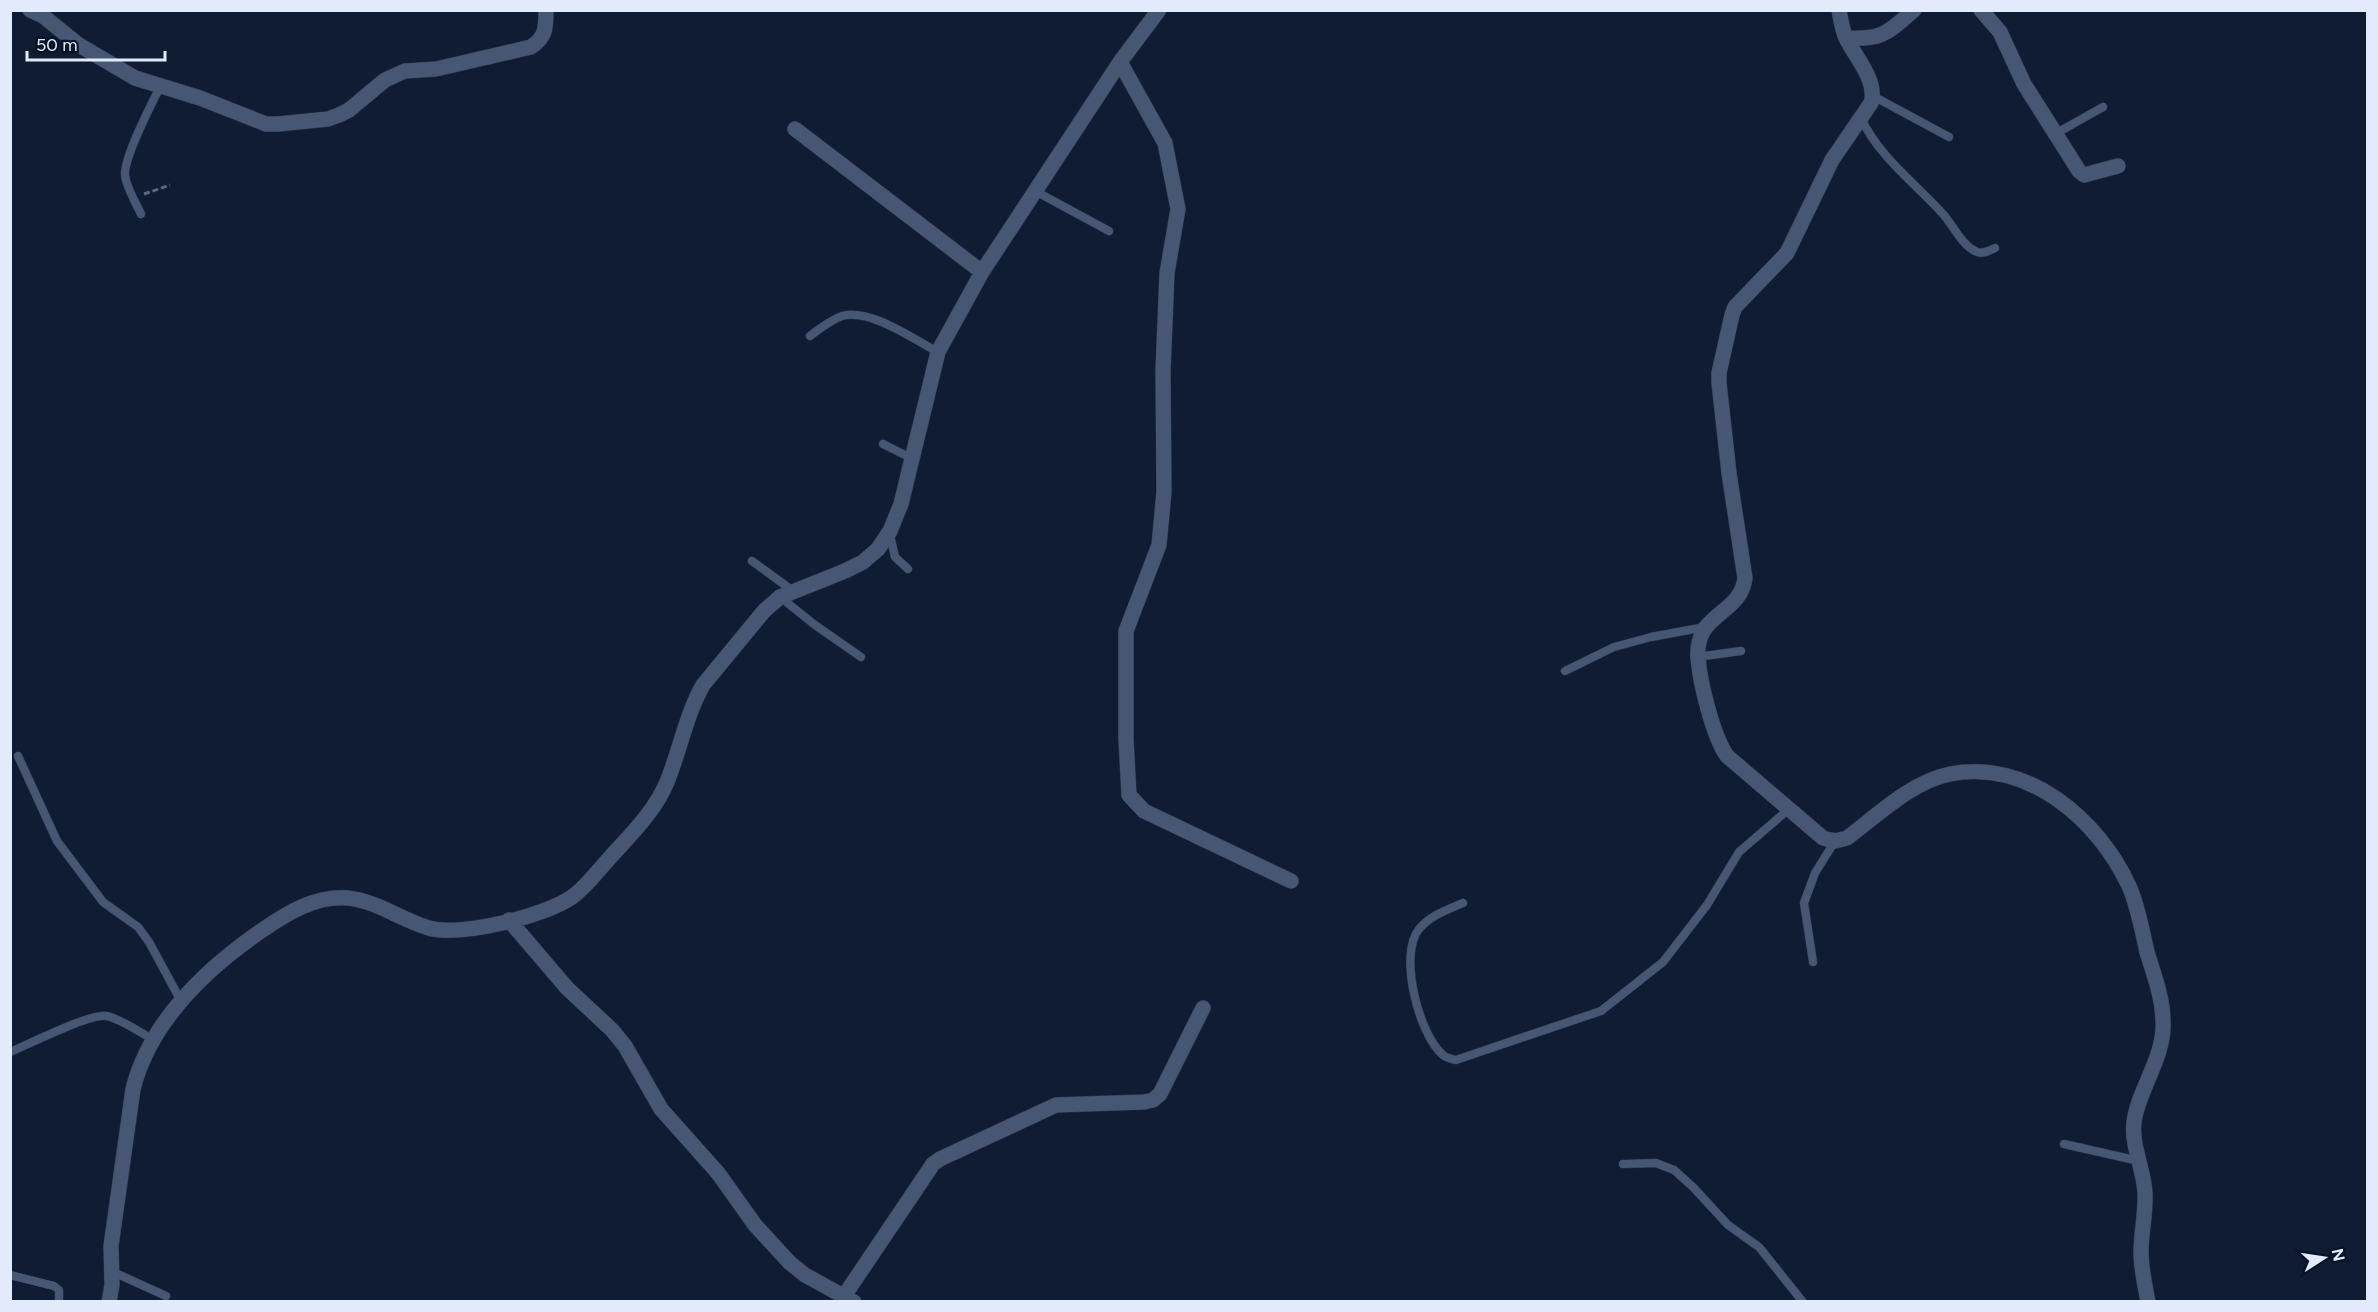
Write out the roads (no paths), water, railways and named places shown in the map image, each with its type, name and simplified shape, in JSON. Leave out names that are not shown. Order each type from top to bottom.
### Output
[{"type":"street","points":[[30,10],[43,16],[79,45],[135,78],[200,98],[266,124],[328,119],[349,110],[394,74],[405,70],[446,67],[531,47],[542,39],[546,27],[546,10]]},
{"type":"street","points":[[109,1302],[111,1246],[133,1089],[138,1070],[154,1040],[181,1001],[212,967],[238,946],[282,916],[305,905],[328,899],[348,898],[368,902],[427,927],[443,931],[458,931],[509,920],[560,904],[573,896],[659,800],[668,781],[690,712],[703,685],[764,611],[787,594],[863,562],[878,549],[890,531],[901,504],[938,352],[982,272],[1120,62],[1159,10]]},
{"type":"street","points":[[1839,10],[1846,38],[1871,85],[1873,96],[1862,118],[1832,160],[1787,253],[1732,315],[1719,373],[1729,473],[1745,578],[1744,589],[1738,599],[1706,627],[1700,639],[1697,657],[1714,732],[1727,756],[1823,838],[1835,841],[1847,838],[1915,787],[1950,774],[1989,773],[2029,783],[2069,807],[2102,840],[2129,887],[2162,1003],[2164,1025],[2161,1044],[2134,1121],[2134,1142],[2146,1195],[2141,1251],[2148,1302]]},
{"type":"street","points":[[1846,38],[1868,39],[1880,36],[1914,10]]},
{"type":"street","points":[[1981,10],[2000,32],[2024,84],[2079,171],[2084,175],[2118,166]]},
{"type":"street","points":[[1120,62],[1165,143],[1178,209],[1167,273],[1163,371],[1164,492],[1158,545],[1126,630],[1126,739],[1129,795],[1144,811],[1291,881]]},
{"type":"street","points":[[795,129],[982,272]]},
{"type":"street","points":[[509,920],[567,988],[612,1030],[625,1046],[661,1109],[718,1173],[755,1225],[790,1263],[806,1275],[849,1299],[933,1164],[939,1159],[1056,1105],[1153,1100],[1160,1094],[1203,1008]]},
{"type":"lane","points":[[141,214],[125,176],[127,161],[160,87]]},
{"type":"lane","points":[[1873,96],[1949,137]]},
{"type":"lane","points":[[2055,134],[2103,106]]},
{"type":"lane","points":[[1862,118],[1869,134],[1895,165],[1944,215],[1967,244],[1978,252],[1988,252],[1995,248]]},
{"type":"lane","points":[[1035,191],[1109,231]]},
{"type":"lane","points":[[810,336],[841,316],[853,314],[868,316],[938,352]]},
{"type":"lane","points":[[883,444],[913,459]]},
{"type":"lane","points":[[890,531],[895,557],[908,569]]},
{"type":"lane","points":[[752,561],[861,657]]},
{"type":"lane","points":[[1565,671],[1614,647],[1651,637],[1706,627]]},
{"type":"lane","points":[[1697,657],[1741,651]]},
{"type":"lane","points":[[18,756],[57,842],[103,903],[138,927],[149,942],[181,1001]]},
{"type":"lane","points":[[1463,903],[1438,913],[1418,930],[1408,962],[1419,1015],[1431,1039],[1444,1056],[1456,1060],[1601,1011],[1663,962],[1707,905],[1739,852],[1790,810]]},
{"type":"lane","points":[[1813,962],[1804,903],[1815,873],[1835,841]]},
{"type":"lane","points":[[10,1052],[89,1019],[104,1016],[113,1018],[154,1040]]},
{"type":"lane","points":[[2064,1144],[2140,1162]]},
{"type":"lane","points":[[1623,1164],[1656,1163],[1674,1170],[1728,1225],[1759,1247],[1803,1302]]},
{"type":"lane","points":[[111,1271],[166,1296]]},
{"type":"lane","points":[[10,1275],[54,1286],[59,1290],[59,1302]]}]
